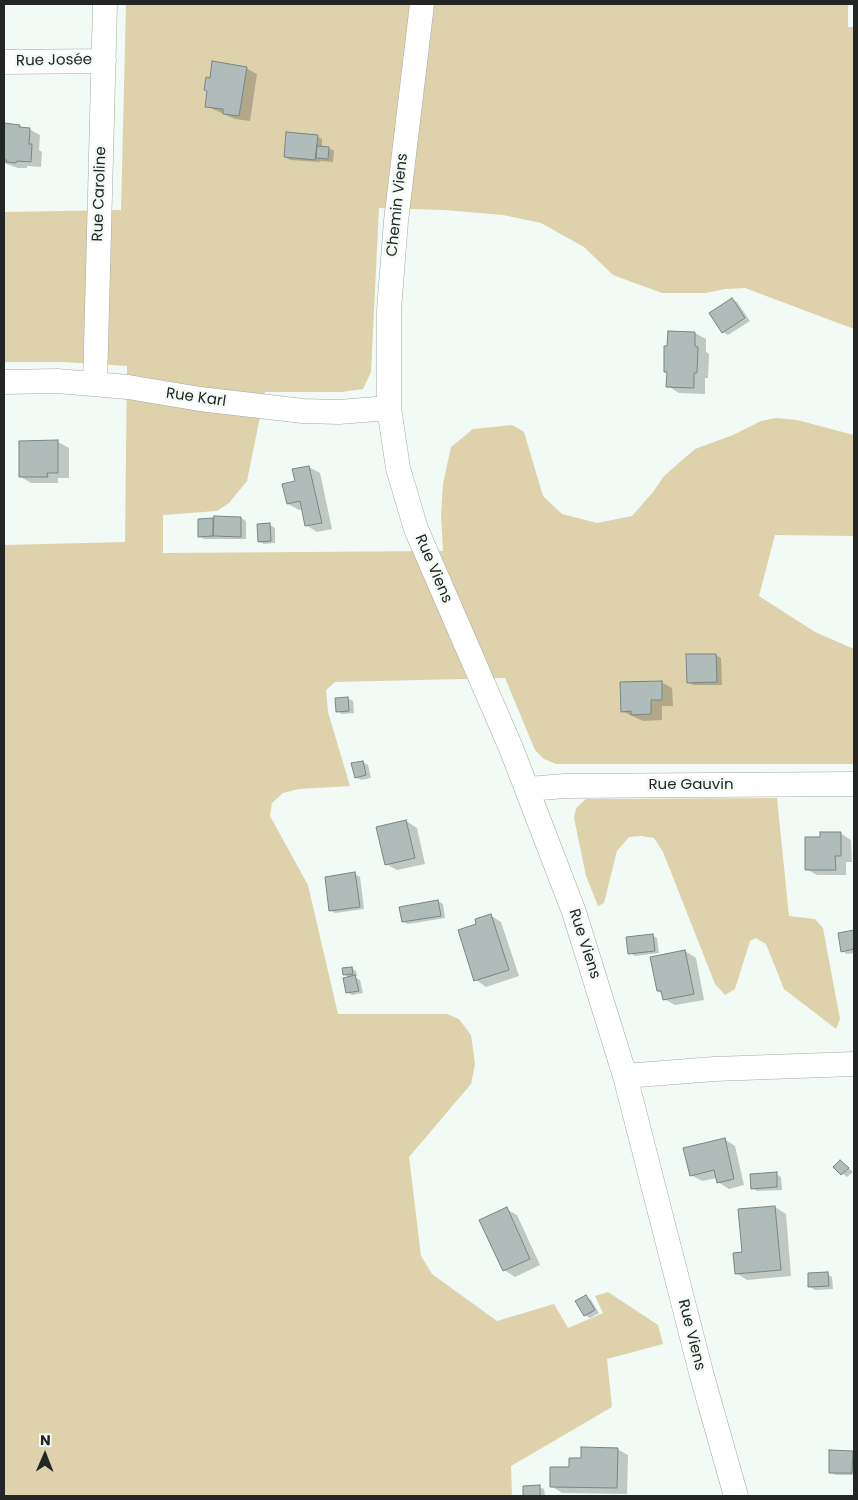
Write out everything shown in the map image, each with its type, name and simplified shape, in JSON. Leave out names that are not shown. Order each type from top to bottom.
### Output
[{"type":"street","name":"Rue Caroline","points":[[94,384],[105,4]]},
{"type":"street","name":"Chemin Viens","points":[[389,408],[389,310],[393,249],[422,4]]},
{"type":"street","name":"Rue Josée","points":[[4,62],[104,61]]},
{"type":"street","name":"Rue Karl","points":[[4,382],[57,381],[128,387],[208,400],[302,411],[339,412],[389,408]]},
{"type":"street","name":"Rue Viens","points":[[389,408],[398,468],[416,529],[528,789],[574,912],[625,1076],[702,1376],[736,1496]]},
{"type":"street","name":"Rue Gauvin","points":[[528,789],[565,786],[854,784]]},
{"type":"street","points":[[625,1076],[724,1068],[854,1064]]},
{"type":"shaded area","points":[[126,4],[848,4],[848,27],[854,27],[854,329],[745,288],[725,289],[706,293],[662,293],[613,275],[584,247],[541,223],[503,215],[444,210],[379,208],[371,372],[363,389],[342,392],[265,392],[247,481],[229,503],[217,511],[163,515],[163,553],[443,551],[441,516],[443,484],[451,447],[473,429],[512,425],[524,432],[543,496],[562,514],[597,523],[632,516],[664,476],[695,449],[733,435],[761,421],[776,418],[797,420],[854,435],[854,536],[775,535],[759,596],[815,632],[854,649],[854,764],[556,764],[544,759],[535,750],[505,678],[335,682],[326,690],[328,712],[350,786],[299,789],[283,793],[272,803],[270,816],[308,885],[338,1014],[447,1014],[459,1019],[471,1035],[475,1064],[471,1084],[409,1157],[421,1256],[432,1274],[497,1321],[554,1304],[568,1328],[603,1313],[595,1296],[608,1292],[658,1325],[663,1344],[607,1359],[612,1407],[511,1466],[512,1496],[4,1496],[4,545],[125,542],[127,366],[63,362],[4,362],[4,212],[121,210]]},
{"type":"shaded area","points":[[777,798],[789,916],[815,919],[823,928],[840,1019],[836,1029],[784,989],[766,944],[756,938],[750,941],[735,989],[725,995],[715,984],[663,852],[654,838],[629,837],[617,851],[604,903],[598,906],[586,876],[574,818],[576,808],[586,799]]},
{"type":"building","points":[[212,61],[247,67],[239,116],[223,114],[223,109],[205,107],[207,91],[204,90],[206,77],[210,78]]},
{"type":"building","points":[[4,123],[30,128],[29,144],[32,144],[31,162],[17,161],[16,163],[4,160]]},
{"type":"building","points":[[286,132],[318,135],[315,160],[284,157]]},
{"type":"building","points":[[317,146],[329,147],[328,159],[316,158]]},
{"type":"building","points":[[732,298],[745,318],[722,333],[709,313]]},
{"type":"building","points":[[668,331],[695,332],[695,346],[698,347],[697,373],[694,373],[694,388],[666,387],[667,372],[664,372],[664,346],[667,346]]},
{"type":"building","points":[[58,440],[58,473],[47,473],[48,477],[19,477],[19,441]]},
{"type":"building","points":[[309,466],[322,523],[305,526],[300,501],[287,504],[282,484],[295,481],[292,469]]},
{"type":"building","points":[[214,516],[241,517],[241,537],[213,536]]},
{"type":"building","points":[[213,518],[213,536],[198,537],[198,519]]},
{"type":"building","points":[[270,523],[271,541],[258,542],[257,524]]},
{"type":"building","points":[[686,654],[716,654],[717,682],[687,683]]},
{"type":"building","points":[[662,681],[662,700],[651,700],[651,714],[631,715],[631,711],[621,712],[620,682]]},
{"type":"building","points":[[348,697],[349,711],[336,712],[335,698]]},
{"type":"building","points":[[363,761],[366,775],[355,778],[351,763]]},
{"type":"building","points":[[406,820],[415,858],[385,865],[376,827]]},
{"type":"building","points":[[820,832],[841,832],[841,856],[835,856],[836,870],[805,870],[805,837],[820,837]]},
{"type":"building","points":[[355,872],[360,907],[329,911],[325,877]]},
{"type":"building","points":[[438,900],[441,916],[402,922],[399,907]]},
{"type":"building","points":[[491,914],[509,970],[474,981],[458,930],[476,924],[475,919]]},
{"type":"building","points":[[854,930],[854,949],[841,952],[838,933]]},
{"type":"building","points":[[653,934],[655,951],[628,954],[626,937]]},
{"type":"building","points":[[685,950],[694,994],[663,1000],[661,991],[657,991],[650,957]]},
{"type":"building","points":[[352,967],[353,974],[343,975],[342,968]]},
{"type":"building","points":[[355,975],[359,991],[346,993],[343,978]]},
{"type":"building","points":[[725,1138],[734,1179],[717,1183],[714,1170],[690,1176],[683,1148]]},
{"type":"building","points":[[840,1160],[849,1168],[841,1175],[833,1167]]},
{"type":"building","points":[[777,1172],[777,1187],[751,1189],[750,1174]]},
{"type":"building","points":[[775,1206],[781,1270],[735,1274],[733,1253],[742,1252],[738,1209]]},
{"type":"building","points":[[507,1207],[530,1259],[503,1271],[479,1220]]},
{"type":"building","points":[[828,1272],[829,1286],[808,1287],[808,1273]]},
{"type":"building","points":[[586,1295],[595,1310],[584,1316],[575,1301]]},
{"type":"building","points":[[581,1447],[618,1448],[617,1488],[550,1487],[550,1467],[569,1467],[569,1458],[581,1458]]},
{"type":"building","points":[[829,1450],[853,1451],[852,1473],[829,1473]]},
{"type":"building","points":[[540,1485],[540,1496],[523,1496],[523,1486]]}]
